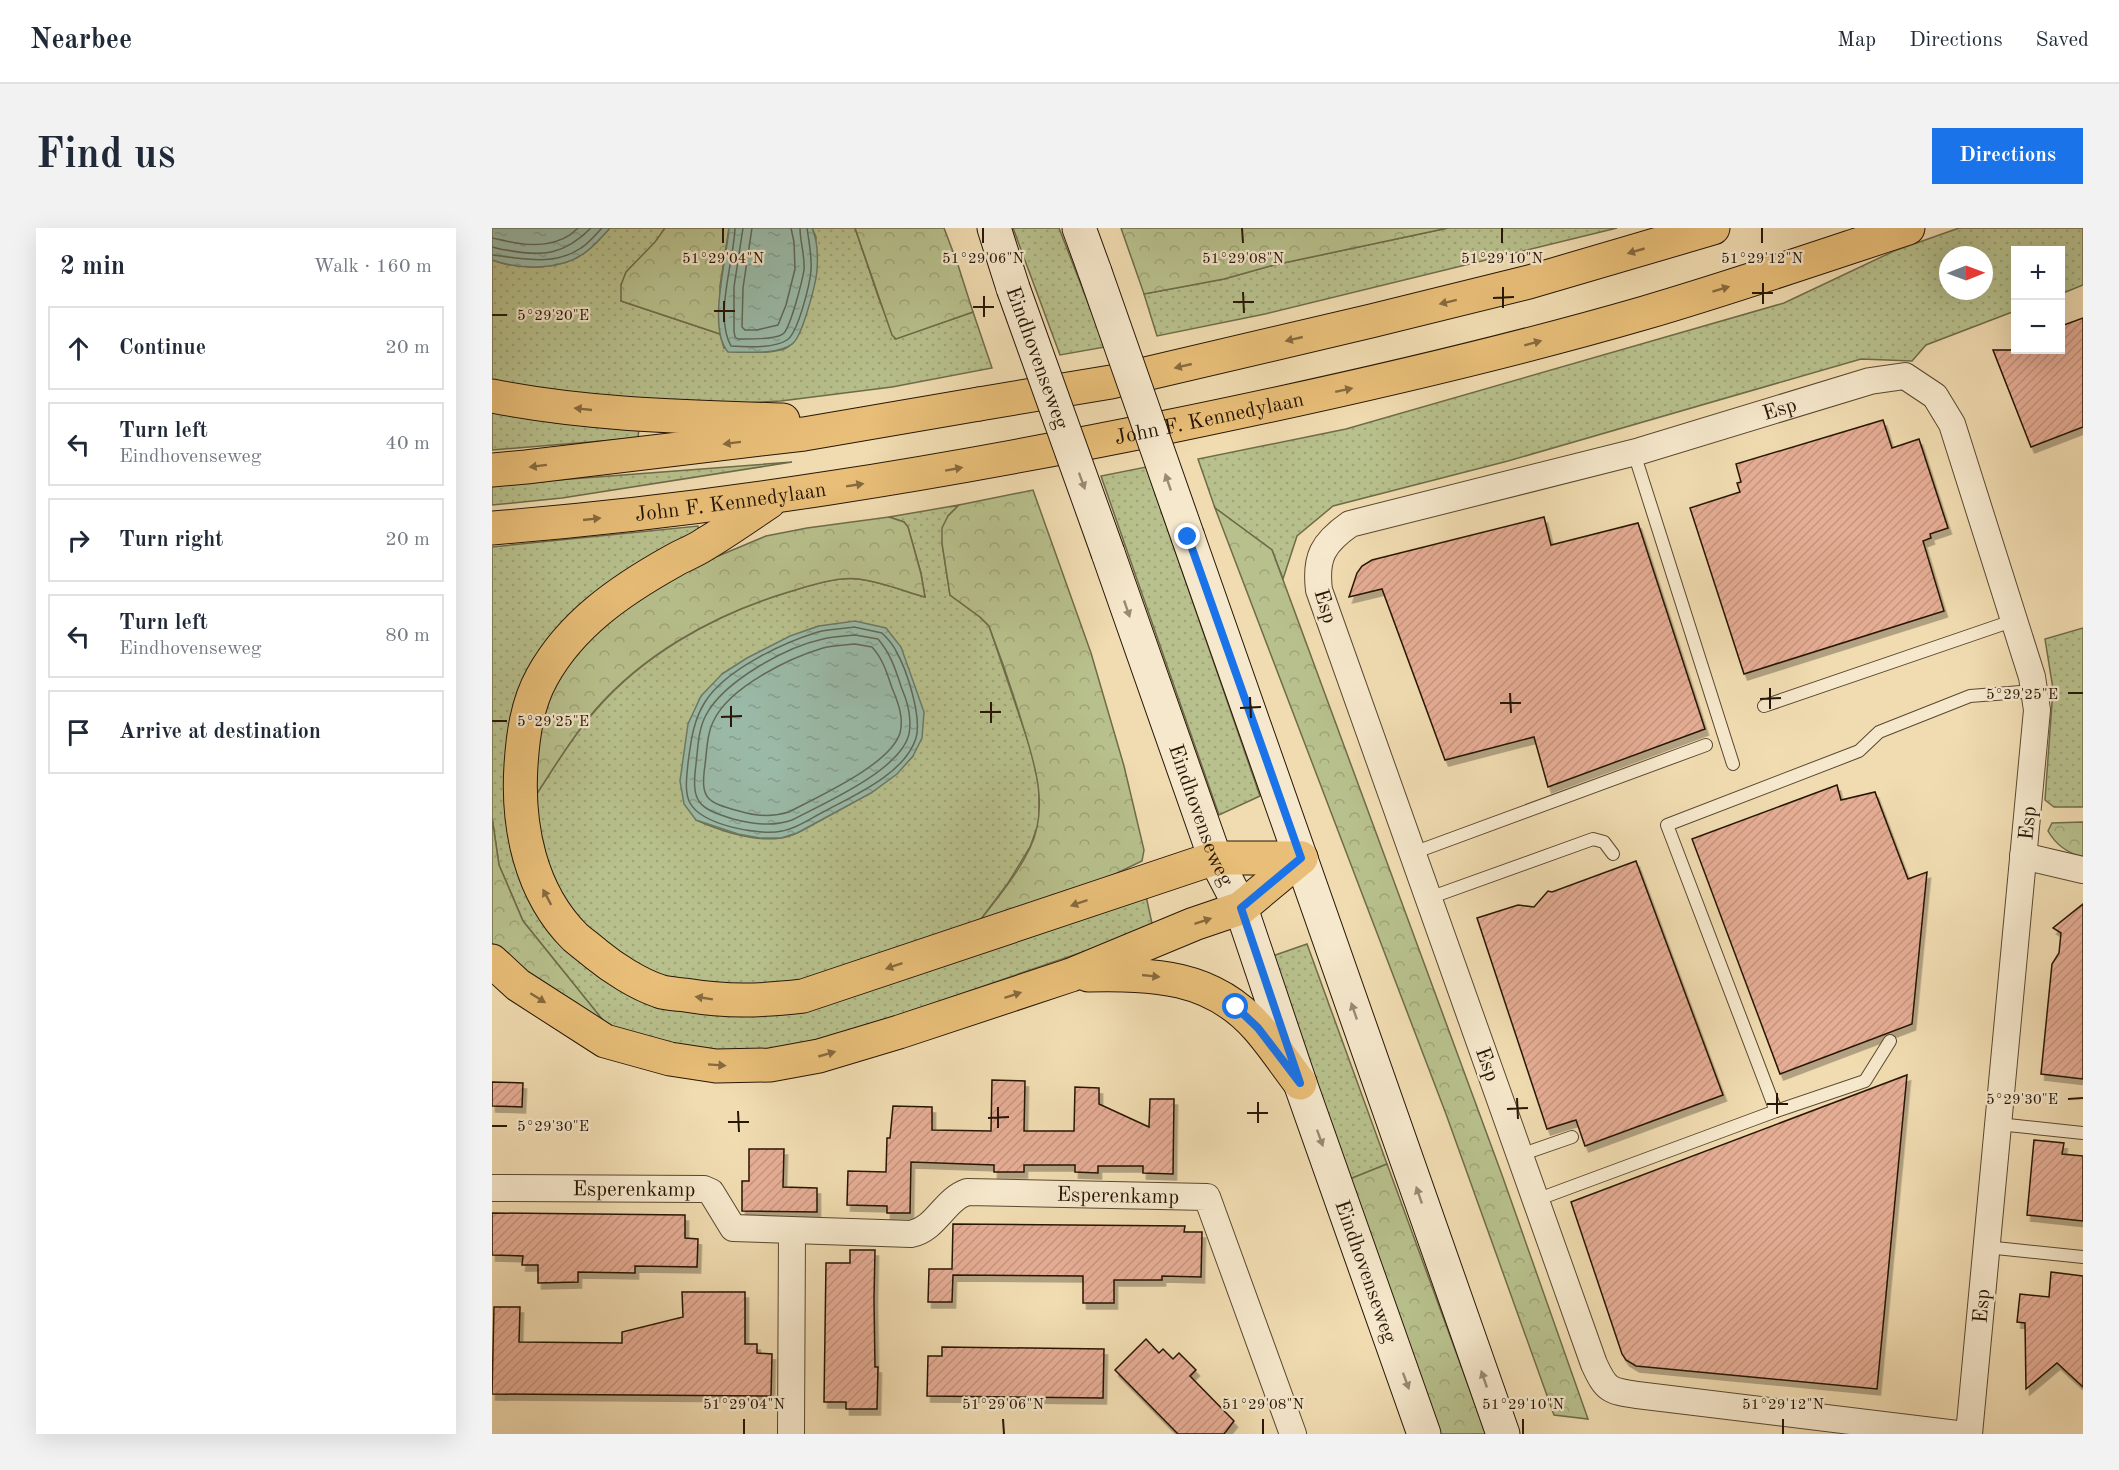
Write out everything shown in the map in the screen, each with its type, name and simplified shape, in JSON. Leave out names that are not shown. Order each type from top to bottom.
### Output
[{"type":"main road","name":"Eindhovenseweg","points":[[994,228],[1215,858],[1241,908],[1300,1083],[1425,1434]]},
{"type":"main road","points":[[1079,228],[1503,1434]]},
{"type":"main road","points":[[492,470],[781,437],[1111,382],[1529,282],[1713,228]]},
{"type":"main road","name":"John F. Kennedylaan","points":[[492,528],[667,511],[776,497],[1018,457],[1266,407],[1416,374],[1642,313],[1786,269],[1908,228]]},
{"type":"main road","points":[[492,396],[641,416],[873,423]]},
{"type":"main road","points":[[776,497],[703,545],[629,586],[604,605],[581,625],[542,677],[531,704],[523,738],[520,783],[523,828],[533,870],[550,904],[575,937],[613,968],[658,991],[717,1000],[760,1001],[803,996],[1215,858],[1301,858]]},
{"type":"main road","points":[[492,961],[518,986],[605,1041],[670,1059],[716,1066],[770,1065],[819,1056],[910,1029],[1071,975],[1194,924],[1241,908],[1301,858]]},
{"type":"main road","points":[[1071,975],[1143,975],[1181,981],[1209,990],[1236,1007],[1258,1028],[1300,1083]]},
{"type":"street","name":"Esp","points":[[1957,1434],[1615,1392],[1603,1383],[1594,1364],[1319,590],[1317,571],[1322,551],[1335,535],[1350,524],[1634,453],[1870,381],[1905,376],[1935,396],[1952,424],[2032,677],[2037,710],[1969,1434]]},
{"type":"street","name":"Esp","points":[[2023,856],[2083,870]]},
{"type":"street","name":"Esperenkamp","points":[[492,1188],[704,1189],[711,1192],[729,1224],[734,1228],[792,1231],[919,1232],[925,1229],[959,1195],[967,1192],[1208,1197],[1293,1434]]},
{"type":"street","points":[[790,1434],[792,1231]]},
{"type":"lane","points":[[1634,453],[1733,764]]},
{"type":"lane","points":[[1764,706],[2015,620]]},
{"type":"lane","points":[[1776,1111],[1667,825],[1858,751],[1879,732],[1970,696],[2034,691]]},
{"type":"lane","points":[[1413,853],[1706,745]]},
{"type":"lane","points":[[1429,898],[1593,839],[1604,842],[1613,854]]},
{"type":"lane","points":[[1536,1200],[1776,1111],[1865,1081],[1890,1041]]},
{"type":"lane","points":[[1998,1124],[2083,1133]]},
{"type":"lane","points":[[1520,1155],[1572,1137]]},
{"type":"lane","points":[[1986,1247],[2083,1257]]},
{"type":"green space","points":[[610,228],[665,228],[621,301],[720,334],[724,348],[762,352],[784,349],[793,343],[800,331],[812,281],[816,237],[812,228],[855,228],[895,339],[973,312],[992,368],[892,387],[781,401],[686,406],[492,384],[492,260],[528,267],[566,262],[587,251]]},
{"type":"green space","points":[[665,228],[729,228],[720,286],[720,334],[621,301],[621,285],[626,272],[655,242]]},
{"type":"green space","points":[[855,228],[944,228],[973,312],[896,339],[892,335]]},
{"type":"green space","points":[[1013,228],[1059,228],[1105,347],[1060,355]]},
{"type":"green space","points":[[1121,228],[1448,228],[1274,265],[1224,279],[1144,294]]},
{"type":"green space","points":[[1448,228],[1617,228],[1265,314],[1157,336],[1144,294],[1224,279],[1274,265]]},
{"type":"green space","points":[[1959,228],[2083,228],[2083,285],[2065,292],[2065,246],[2011,246],[2011,313],[1926,345],[1912,361],[1861,359],[1508,461],[1333,506],[1297,536],[1283,579],[1272,550],[1215,508],[1198,459],[1346,429],[1784,303],[1894,251]]},
{"type":"green space","points":[[492,407],[639,427],[638,438],[492,450]]},
{"type":"green space","points":[[792,462],[562,498],[492,505],[492,485]]},
{"type":"green space","points":[[1146,467],[1260,796],[1219,815],[1101,476]]},
{"type":"green space","points":[[1033,490],[1091,653],[1124,766],[1144,850],[1142,861],[1113,875],[975,927],[1011,879],[1030,848],[1039,814],[1039,797],[1034,763],[989,626],[950,595],[942,528],[948,516],[959,505]]},
{"type":"green space","points":[[959,505],[948,516],[942,543],[950,595],[989,626],[1034,759],[1039,789],[1039,822],[1030,847],[1008,883],[975,927],[799,982],[758,987],[663,979],[618,957],[585,929],[543,864],[532,801],[578,732],[614,691],[656,656],[703,627],[753,604],[818,583],[839,579],[867,580],[925,597],[908,527],[904,522],[889,517]],"holes":[[[819,626],[913,756],[903,767],[871,792],[787,837],[771,839],[749,837],[727,832],[696,820],[722,674],[769,647]]]},
{"type":"green space","points":[[1215,508],[1272,550],[1502,1175],[1588,1419],[1554,1415],[1446,1114]]},
{"type":"green space","points":[[889,517],[904,522],[908,527],[925,597],[867,580],[840,579],[819,583],[753,604],[703,627],[656,655],[614,690],[578,732],[532,801],[536,736],[553,683],[591,633],[680,572],[766,536]]},
{"type":"green space","points":[[698,526],[699,533],[533,670],[539,908],[716,1013],[1146,896],[1153,928],[814,1044],[712,1057],[610,1029],[523,921],[499,865],[492,817],[492,547]]},
{"type":"green space","points":[[2083,628],[2083,807],[2054,807],[2045,800],[2053,689],[2045,639]]},
{"type":"green space","points":[[492,817],[499,865],[523,921],[610,1029],[530,976],[492,943]]},
{"type":"green space","points":[[2083,822],[2083,857],[2062,848],[2048,831],[2052,823]]},
{"type":"green space","points":[[1307,944],[1387,1164],[1340,1183],[1261,960]]},
{"type":"green space","points":[[1387,1164],[1486,1434],[1433,1434],[1340,1183]]},
{"type":"water","points":[[492,228],[610,228],[593,246],[577,258],[554,265],[528,267],[492,260]]},
{"type":"water","points":[[729,228],[812,228],[817,254],[814,286],[800,332],[796,340],[786,348],[761,352],[728,352],[722,341],[719,327],[720,292]]},
{"type":"water","points":[[855,621],[886,628],[901,647],[924,712],[922,738],[913,756],[897,774],[871,793],[797,833],[781,838],[760,838],[738,834],[696,820],[684,804],[680,781],[688,724],[701,696],[722,674],[790,636],[819,626]]},
{"type":"building","points":[[2083,318],[2083,427],[2031,447],[1993,350],[2011,350],[2011,354],[2065,354],[2065,325]]},
{"type":"building","points":[[1883,420],[1892,448],[1919,439],[1948,528],[1930,534],[1931,538],[1923,541],[1944,611],[1744,674],[1690,508],[1740,492],[1737,483],[1741,482],[1736,464]]},
{"type":"building","points":[[1544,517],[1551,545],[1638,523],[1705,729],[1548,787],[1534,737],[1445,760],[1382,589],[1349,597],[1357,573],[1362,566],[1372,560]]},
{"type":"building","points":[[1837,785],[1841,800],[1875,792],[1908,879],[1927,872],[1912,1024],[1780,1074],[1692,839]]},
{"type":"building","points":[[1636,861],[1723,1095],[1585,1146],[1576,1120],[1547,1129],[1477,918],[1518,905],[1534,907],[1548,891],[1552,892]]},
{"type":"building","points":[[2083,904],[2083,1079],[2041,1074],[2052,964],[2059,953],[2061,933],[2053,928]]},
{"type":"building","points":[[1907,1075],[1877,1389],[1636,1366],[1626,1360],[1622,1354],[1571,1202]]},
{"type":"building","points":[[992,1080],[1025,1081],[1024,1131],[1074,1131],[1075,1087],[1099,1088],[1099,1104],[1149,1127],[1150,1099],[1174,1099],[1173,1174],[1143,1173],[1143,1166],[1098,1166],[1098,1173],[1075,1172],[1075,1165],[1024,1165],[1024,1172],[994,1172],[994,1165],[911,1162],[910,1213],[887,1213],[887,1206],[847,1205],[848,1171],[886,1172],[887,1138],[890,1138],[893,1106],[932,1107],[932,1130],[991,1131]]},
{"type":"building","points":[[492,1082],[523,1083],[522,1107],[492,1106]]},
{"type":"building","points":[[2034,1140],[2064,1143],[2062,1154],[2083,1156],[2083,1221],[2027,1215]]},
{"type":"building","points":[[749,1149],[784,1149],[783,1187],[817,1188],[817,1212],[742,1211],[742,1181],[749,1181]]},
{"type":"building","points":[[492,1213],[685,1215],[685,1238],[698,1239],[697,1267],[635,1266],[635,1273],[578,1272],[578,1282],[538,1283],[538,1265],[522,1265],[523,1256],[492,1255]]},
{"type":"building","points":[[953,1224],[1185,1226],[1184,1232],[1202,1232],[1201,1277],[1162,1276],[1162,1280],[1114,1280],[1114,1303],[1083,1303],[1083,1276],[953,1275],[952,1302],[928,1302],[929,1269],[952,1269]]},
{"type":"building","points":[[850,1250],[875,1250],[877,1409],[846,1409],[846,1402],[824,1402],[826,1263],[850,1263]]},
{"type":"building","points":[[2051,1272],[2083,1276],[2083,1387],[2057,1363],[2026,1389],[2025,1323],[2017,1322],[2020,1294],[2049,1297]]},
{"type":"building","points":[[682,1292],[745,1292],[745,1344],[757,1344],[757,1353],[772,1354],[771,1396],[492,1394],[494,1307],[520,1307],[519,1342],[622,1343],[622,1332],[683,1317]]},
{"type":"building","points":[[1146,1339],[1159,1353],[1163,1349],[1173,1359],[1179,1353],[1196,1370],[1190,1376],[1234,1421],[1224,1434],[1178,1434],[1115,1370]]},
{"type":"building","points":[[942,1347],[1104,1349],[1103,1398],[927,1396],[928,1356],[942,1356]]},
{"type":"route","points":[[1188,537],[1301,858],[1241,908],[1300,1083],[1258,1028],[1236,1007]]}]
